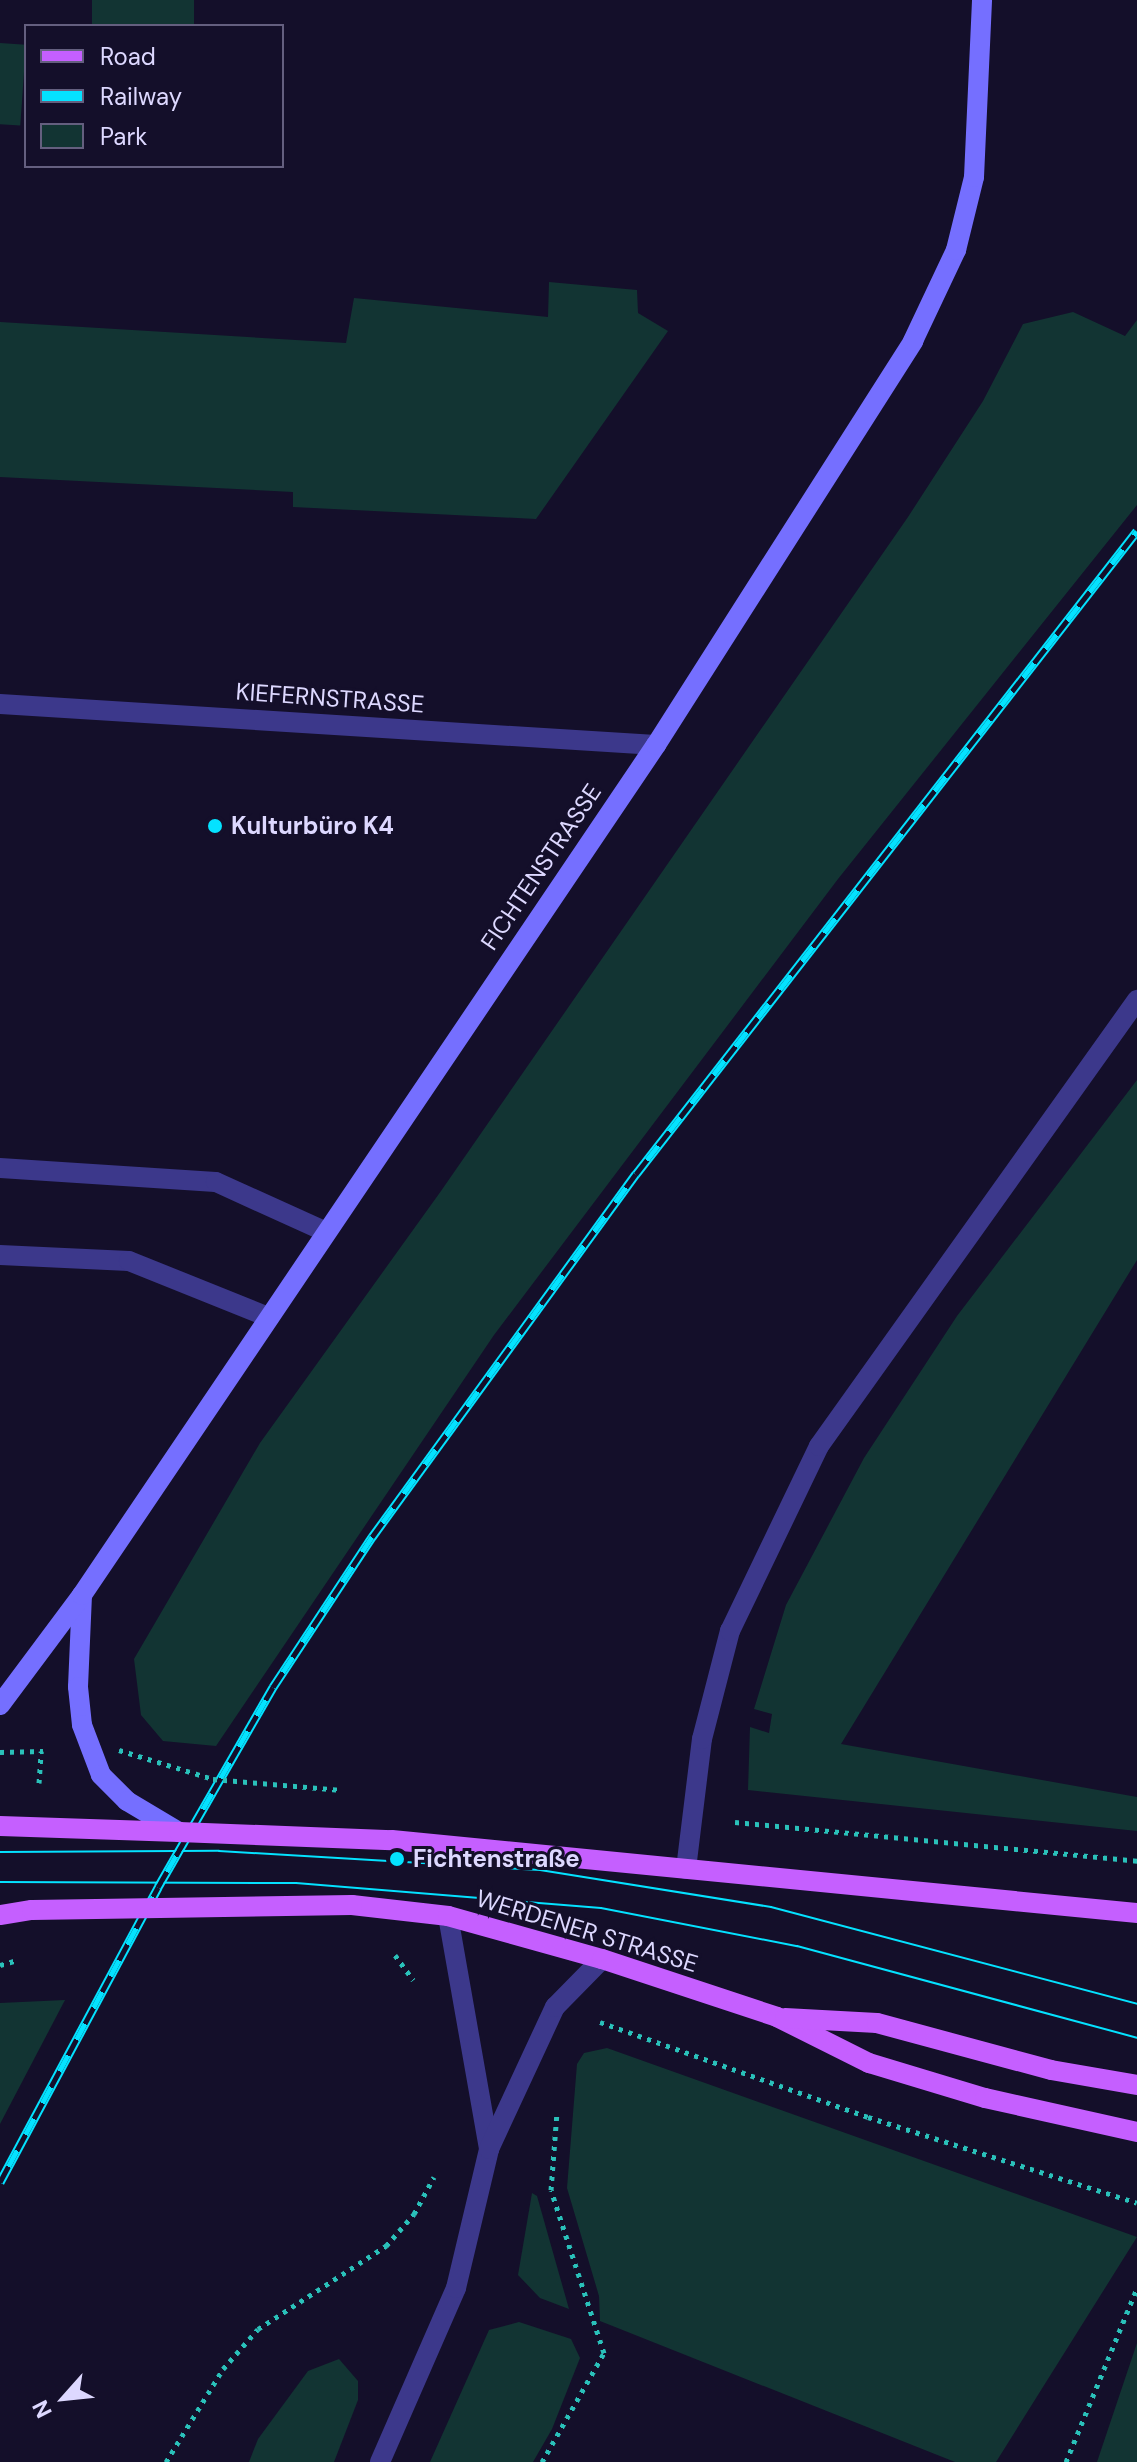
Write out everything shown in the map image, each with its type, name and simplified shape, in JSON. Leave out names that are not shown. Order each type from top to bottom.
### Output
[{"type":"main road","name":"WERDENER STRASSE","points":[[0,1826],[392,1840],[1137,1913]]},
{"type":"main road","name":"WERDENER STRASSE","points":[[0,1915],[32,1910],[352,1905],[448,1916],[602,1959],[777,2017],[869,2063],[985,2098],[1137,2132]]},
{"type":"main road","points":[[777,2017],[877,2023],[1051,2070],[1137,2085]]},
{"type":"street","name":"FICHTENSTRASSE","points":[[0,1705],[82,1595],[266,1316],[656,745],[913,341],[956,250],[974,177],[982,0]]},
{"type":"street","name":"KIEFERNSTRASSE","points":[[0,704],[656,745]]},
{"type":"street","points":[[686,1869],[702,1739],[730,1631],[819,1446],[1137,1000]]},
{"type":"street","points":[[0,1168],[216,1182],[324,1231]]},
{"type":"street","points":[[0,1255],[129,1261],[266,1316]]},
{"type":"street","points":[[82,1595],[78,1687],[82,1725],[101,1775],[127,1801],[179,1832]]},
{"type":"street","points":[[448,1916],[489,2149]]},
{"type":"street","points":[[380,2462],[456,2288],[489,2149],[555,2007],[602,1959]]},
{"type":"path","points":[[119,1750],[213,1779],[355,1792]]},
{"type":"path","points":[[39,1785],[41,1751]]},
{"type":"path","points":[[0,1752],[25,1752]]},
{"type":"path","points":[[732,1822],[733,1807]]},
{"type":"path","points":[[743,1823],[1137,1861]]},
{"type":"path","points":[[395,1955],[418,1987]]},
{"type":"path","points":[[587,2017],[868,2117],[1137,2203]]},
{"type":"path","points":[[542,2462],[604,2353],[551,2190],[558,2095]]},
{"type":"path","points":[[166,2462],[223,2369],[258,2329],[386,2246],[414,2214],[436,2167]]},
{"type":"path","points":[[1066,2462],[1137,2288]]},
{"type":"green space","points":[[92,0],[194,0],[194,24],[92,24]]},
{"type":"green space","points":[[0,43],[24,45],[20,126],[0,124]]},
{"type":"green space","points":[[549,282],[637,290],[638,313],[668,331],[536,519],[293,507],[293,492],[0,477],[0,322],[346,343],[354,298],[548,317]]},
{"type":"green space","points":[[1073,312],[1125,336],[1137,320],[1137,505],[838,879],[494,1335],[216,1746],[163,1741],[141,1715],[134,1659],[260,1443],[441,1191],[908,517],[983,401],[1023,324]]},
{"type":"green space","points":[[1137,1080],[1137,1260],[841,1744],[1137,1797],[1137,1831],[748,1790],[750,1727],[769,1733],[772,1714],[754,1709],[786,1605],[864,1458],[957,1316]]},
{"type":"green space","points":[[65,2000],[0,2124],[0,2003]]},
{"type":"green space","points":[[607,2048],[1137,2237],[996,2462],[955,2462],[600,2321],[599,2296],[567,2188],[577,2064],[584,2053]]},
{"type":"green space","points":[[532,2193],[537,2196],[569,2309],[540,2298],[518,2275]]},
{"type":"green space","points":[[519,2322],[571,2339],[580,2358],[552,2429],[533,2462],[430,2462],[489,2330]]},
{"type":"green space","points":[[1137,2343],[1137,2462],[1097,2462]]},
{"type":"green space","points":[[339,2359],[358,2381],[358,2400],[334,2462],[249,2462],[258,2439],[308,2371]]},
{"type":"tram line","points":[[0,1852],[219,1851],[540,1870],[771,1907],[1137,2004]]},
{"type":"tram line","points":[[0,1882],[296,1883],[601,1908],[797,1946],[1137,2038]]},
{"type":"railway","points":[[0,2182],[158,1887],[273,1687],[372,1537],[636,1174],[1137,531]]},
{"type":"place","name":"Kulturbüro K4","points":[[215,826]]},
{"type":"place","name":"Fichtenstraße","points":[[397,1859]]}]
